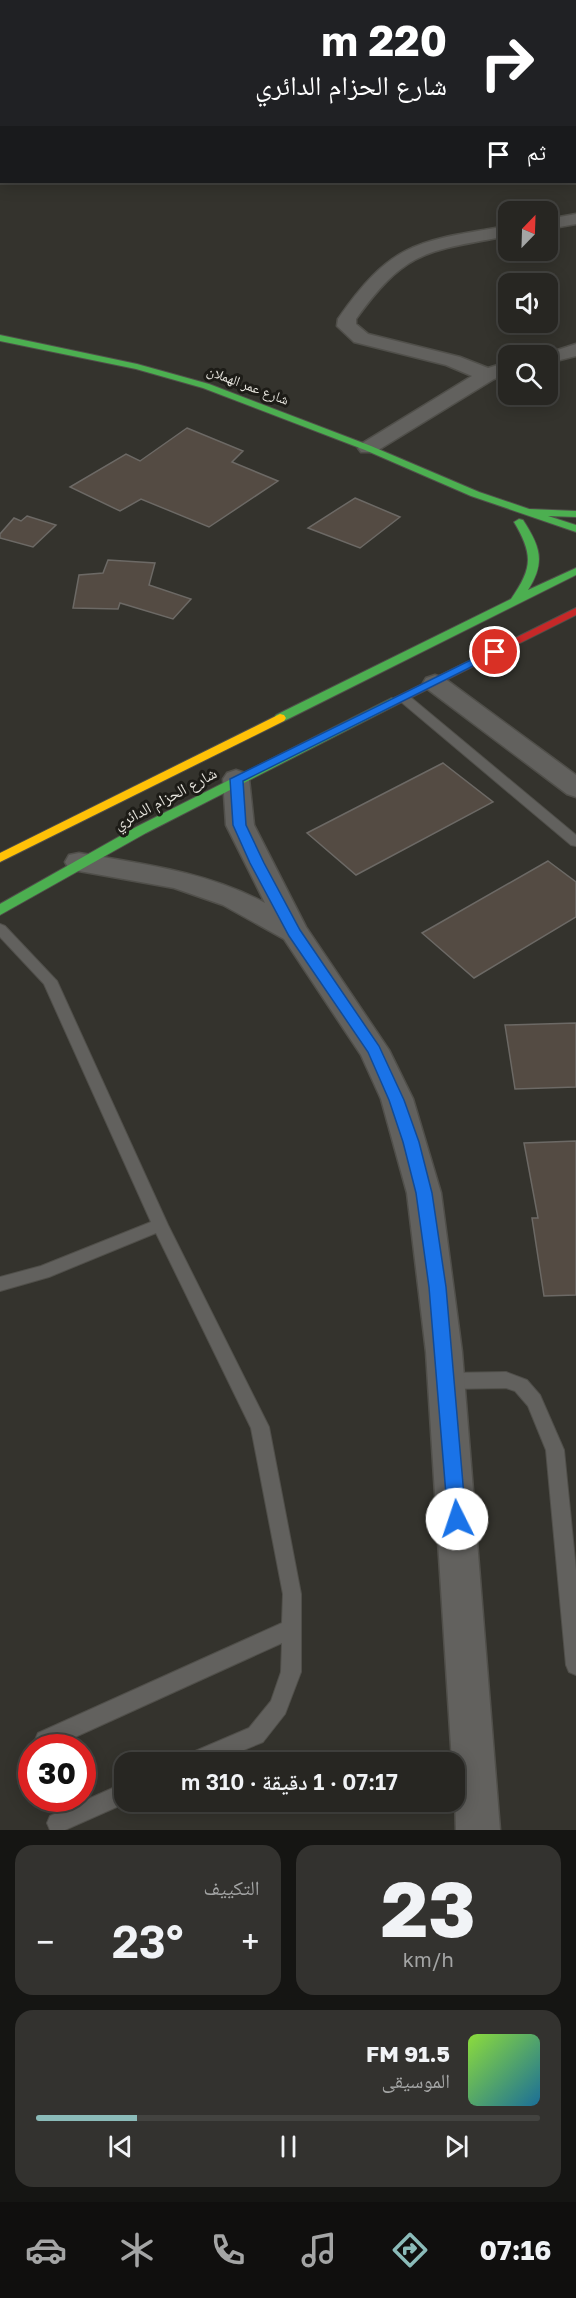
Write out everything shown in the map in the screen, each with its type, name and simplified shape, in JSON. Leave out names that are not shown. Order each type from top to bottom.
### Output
[{"type":"main road","name":"شارع عمر الهملان","points":[[0,338],[183,379],[368,448],[475,494],[531,512],[576,530]]},
{"type":"main road","name":"شارع عمر الهملان","points":[[475,494],[519,522],[545,535]]},
{"type":"main road","points":[[531,512],[576,514]]},
{"type":"main road","points":[[516,600],[533,577],[538,561],[533,542],[519,522]]},
{"type":"main road","name":"شارع الحزام الدائري","points":[[0,858],[576,571]]},
{"type":"main road","name":"شارع الحزام الدائري","points":[[0,910],[79,862],[237,779],[435,683],[576,611]]},
{"type":"street","points":[[558,222],[576,219]]},
{"type":"street","points":[[487,375],[453,361],[361,338],[346,326],[346,319],[382,274],[407,257],[444,244],[498,233]]},
{"type":"street","points":[[558,354],[576,350]]},
{"type":"street","points":[[368,448],[487,375],[498,371]]},
{"type":"street","points":[[435,683],[576,788]]},
{"type":"street","points":[[237,779],[240,825],[294,932],[374,1050],[400,1110],[424,1193],[438,1287],[447,1381],[478,1830]]},
{"type":"street","points":[[79,862],[177,879],[199,886],[233,898],[294,932]]},
{"type":"lane","points":[[404,698],[576,842]]},
{"type":"lane","points":[[0,929],[50,981],[160,1225],[260,1427],[292,1594],[291,1672],[278,1707],[256,1735],[216,1752]]},
{"type":"lane","points":[[0,1284],[43,1272],[160,1225]]},
{"type":"lane","points":[[447,1381],[506,1380],[521,1385],[534,1401],[555,1450],[576,1665]]},
{"type":"lane","points":[[58,1734],[293,1628]]},
{"type":"lane","points":[[57,1823],[114,1797]]},
{"type":"building","points":[[187,428],[243,451],[232,462],[278,481],[209,527],[141,499],[120,511],[70,487],[126,454],[140,461]]},
{"type":"building","points":[[355,498],[400,517],[360,548],[308,528]]},
{"type":"building","points":[[27,516],[56,525],[33,547],[0,538],[0,534],[14,518],[21,521]]},
{"type":"building","points":[[108,560],[155,563],[149,585],[191,599],[173,619],[120,603],[118,609],[73,608],[79,575],[103,573]]},
{"type":"building","points":[[443,763],[493,802],[356,875],[307,833]]},
{"type":"building","points":[[548,861],[576,882],[576,917],[474,978],[422,933]]},
{"type":"building","points":[[576,1023],[576,1087],[515,1089],[505,1025]]},
{"type":"building","points":[[576,1141],[576,1295],[544,1296],[532,1218],[538,1218],[524,1143]]},
{"type":"traffic: fast","points":[[0,338],[137,367],[206,386],[368,448],[475,494],[576,529]]},
{"type":"traffic: fast","points":[[531,512],[576,514]]},
{"type":"traffic: fast","points":[[516,600],[530,579],[534,562],[531,544],[519,522]]},
{"type":"traffic: fast","points":[[280,718],[576,571]]},
{"type":"traffic: fast","points":[[0,910],[141,830],[392,702]]},
{"type":"traffic: slow","points":[[0,858],[280,718]]},
{"type":"traffic: jam","points":[[392,702],[576,611]]},
{"type":"route","points":[[457,1519],[438,1287],[424,1193],[411,1142],[397,1100],[374,1050],[294,932],[257,863],[240,825],[237,779],[495,652]]}]
